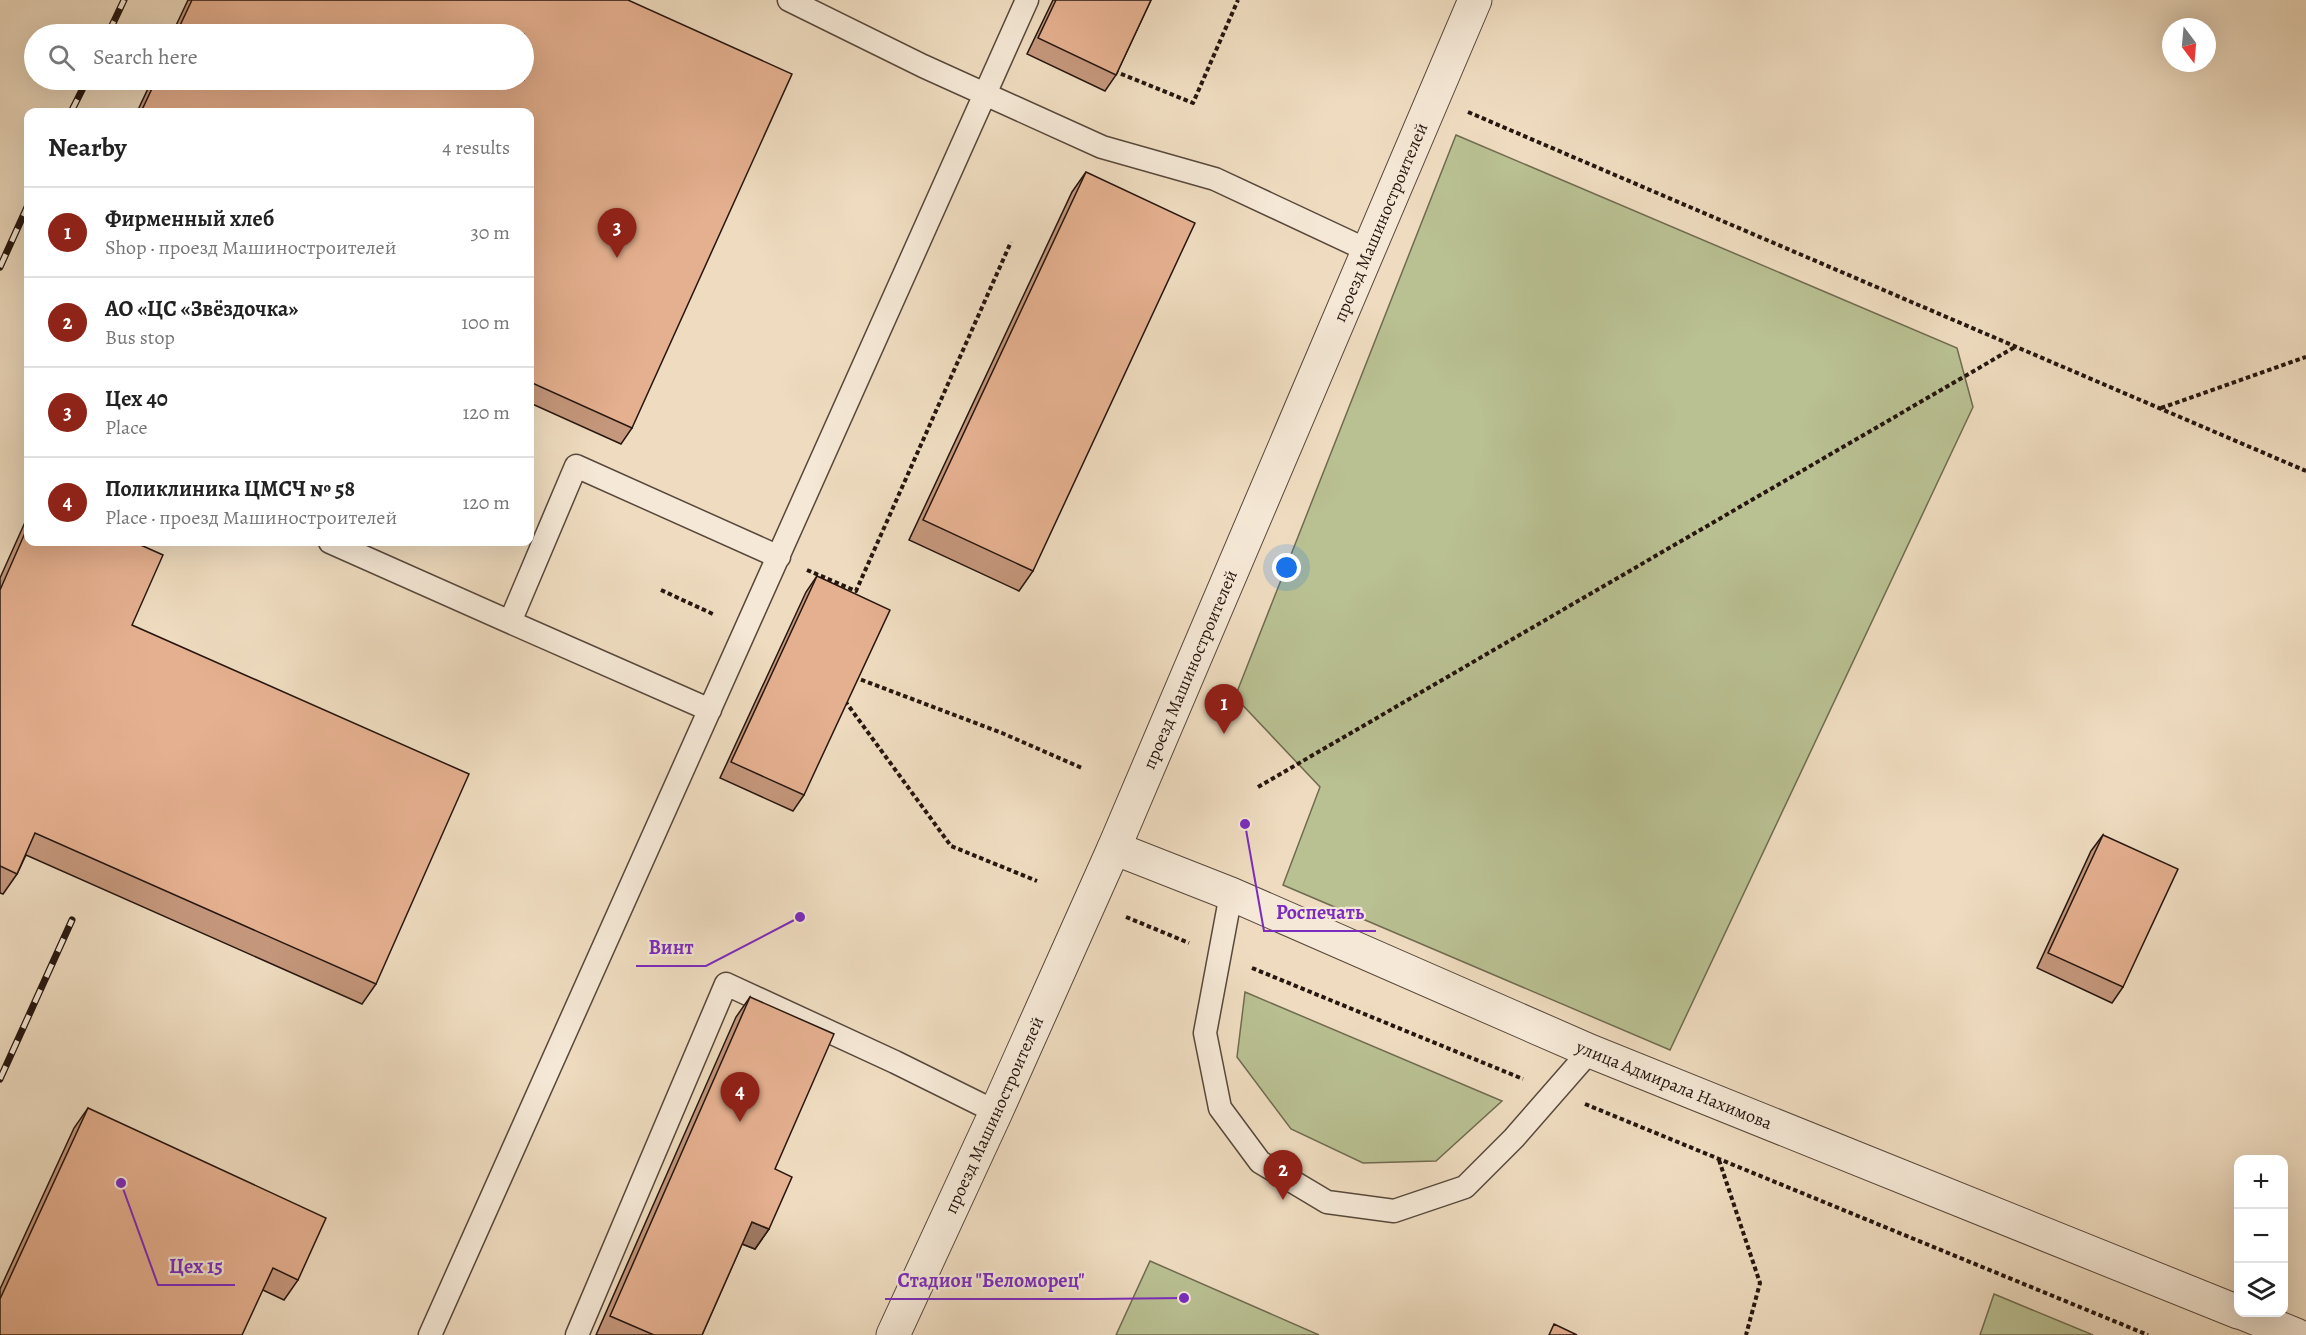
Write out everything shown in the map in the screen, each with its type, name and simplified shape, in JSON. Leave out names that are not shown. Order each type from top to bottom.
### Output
[{"type":"street","name":"проезд Машиностроителей","points":[[893,1335],[1114,848],[1475,0]]},
{"type":"street","name":"улица Адмирала Нахимова","points":[[1114,848],[1232,894],[1590,1051],[2234,1310]]},
{"type":"street","name":"улица Адмирала Нахимова","points":[[2251,1317],[2296,1335]]},
{"type":"lane","points":[[789,0],[923,66],[1102,147],[1215,179],[1369,251]]},
{"type":"lane","points":[[430,1335],[1027,0]]},
{"type":"lane","points":[[510,622],[576,466],[779,557]]},
{"type":"lane","points":[[339,546],[710,711]]},
{"type":"lane","points":[[1232,894],[1205,1033],[1220,1108],[1260,1162],[1328,1202],[1394,1211],[1465,1187],[1514,1138],[1590,1051]]},
{"type":"lane","points":[[577,1335],[726,984],[996,1112]]},
{"type":"path","points":[[1110,69],[1193,103],[1238,0]]},
{"type":"path","points":[[1434,97],[2306,471]]},
{"type":"path","points":[[800,566],[856,591],[1011,242]]},
{"type":"path","points":[[1258,787],[2015,346]]},
{"type":"path","points":[[2160,409],[2306,357]]},
{"type":"path","points":[[661,590],[715,615]]},
{"type":"path","points":[[847,673],[1002,732],[1082,768]]},
{"type":"path","points":[[844,699],[951,846],[1037,881]]},
{"type":"path","points":[[1126,917],[2148,1335]]},
{"type":"path","points":[[1719,1160],[1760,1283],[1746,1335]]},
{"type":"green space","points":[[1456,135],[1957,348],[1973,407],[1670,1050],[1283,885],[1320,787],[1235,697]]},
{"type":"green space","points":[[1245,992],[1502,1101],[1436,1161],[1363,1163],[1291,1129],[1237,1057]]},
{"type":"green space","points":[[1150,1261],[1319,1335],[1116,1335]]},
{"type":"green space","points":[[1994,1294],[2093,1335],[1980,1335]]},
{"type":"building","points":[[192,0],[628,0],[792,74],[632,428],[534,384],[534,108],[143,108],[151,90],[534,90],[534,24],[181,24]]},
{"type":"building","points":[[1056,0],[1151,0],[1116,75],[1038,38]]},
{"type":"building","points":[[1086,172],[1195,223],[1033,571],[923,520]]},
{"type":"building","points":[[24,535],[24,546],[143,546],[163,555],[132,625],[469,774],[376,984],[35,833],[17,874],[0,866],[0,590]]},
{"type":"building","points":[[817,576],[890,610],[804,795],[731,762]]},
{"type":"building","points":[[2103,835],[2178,869],[2123,987],[2048,953]]},
{"type":"building","points":[[750,997],[834,1034],[775,1169],[792,1177],[769,1229],[752,1222],[702,1335],[654,1335],[610,1316]]},
{"type":"building","points":[[88,1108],[326,1218],[298,1280],[273,1268],[242,1335],[0,1335],[0,1299]]},
{"type":"building","points":[[1554,1324],[1577,1335],[1549,1335]]},
{"type":"railway","points":[[113,24],[124,0]]},
{"type":"railway","points":[[73,108],[82,90]]},
{"type":"railway","points":[[0,267],[24,214]]},
{"type":"railway","points":[[0,1079],[72,920]]},
{"type":"place","name":"Цех 40","points":[[617,258]]},
{"type":"place","name":"Фирменный хлеб","points":[[1224,734]]},
{"type":"place","name":"Роспечать","points":[[1245,824]]},
{"type":"place","name":"Винт","points":[[800,917]]},
{"type":"place","name":"Поликлиника ЦМСЧ № 58","points":[[740,1122]]},
{"type":"place","name":"Цех 15","points":[[121,1183]]},
{"type":"place","name":"АО «ЦС «Звёздочка»","points":[[1283,1200]]},
{"type":"place","name":"Стадион \"Беломорец\"","points":[[1184,1298]]}]
